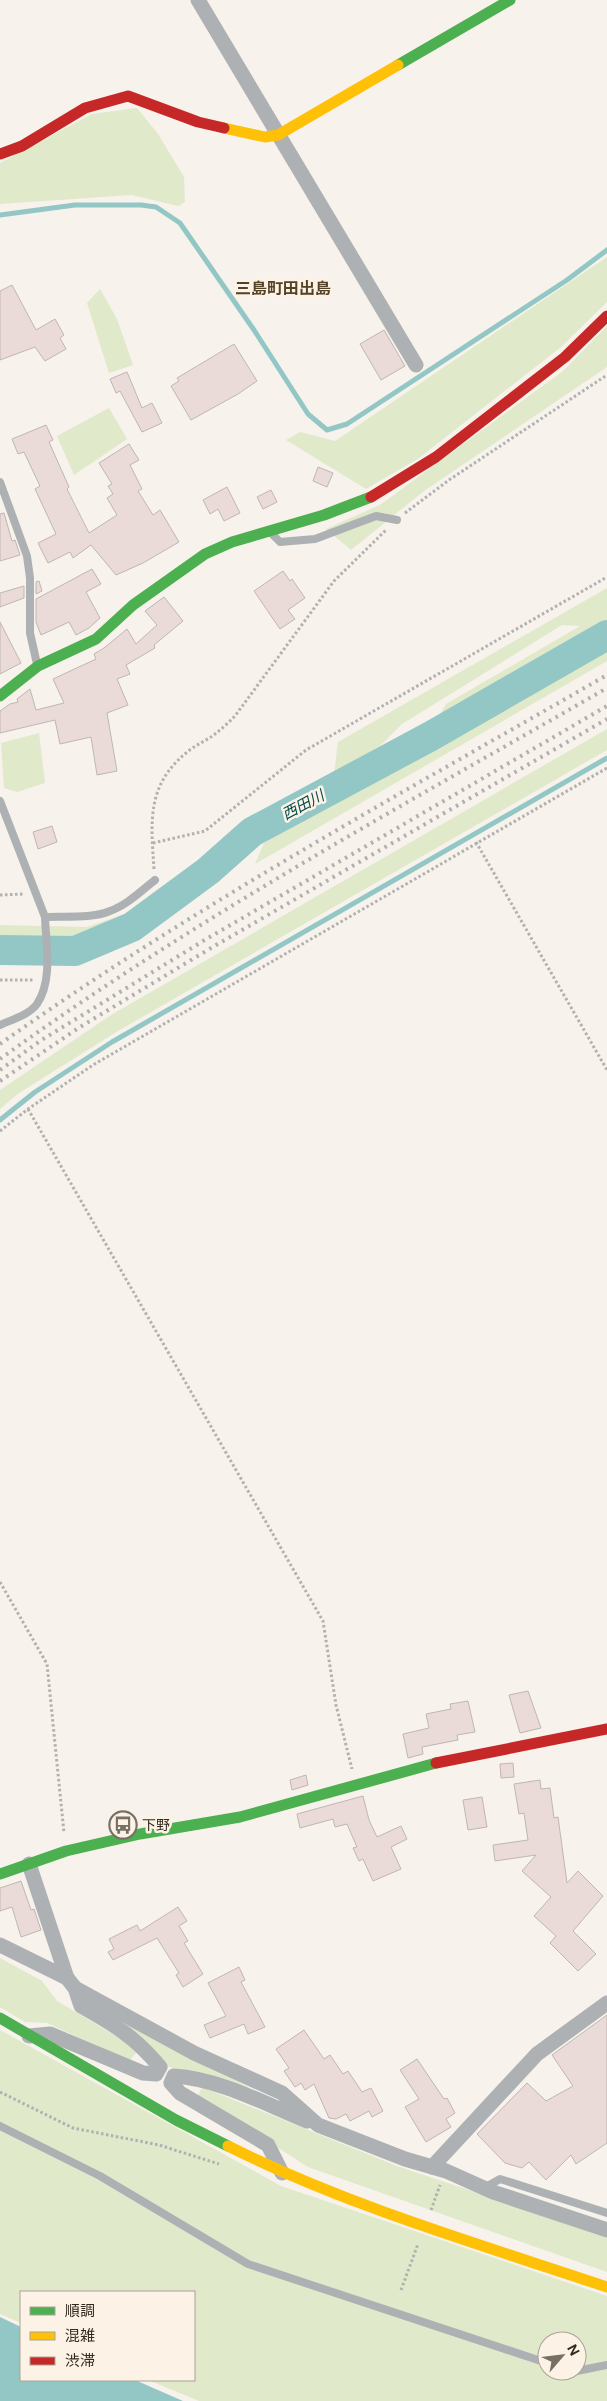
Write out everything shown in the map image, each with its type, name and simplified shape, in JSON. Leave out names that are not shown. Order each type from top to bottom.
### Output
[{"type":"street","points":[[198,0],[416,365]]},
{"type":"street","points":[[0,154],[22,146],[85,108],[128,96],[198,122],[265,137],[278,135],[510,0]]},
{"type":"street","points":[[0,696],[38,666],[96,639],[133,606],[205,554],[269,530],[324,515],[374,495],[436,457],[565,357],[607,316]]},
{"type":"street","points":[[0,1874],[66,1851],[140,1834],[240,1817],[447,1760],[607,1729]]},
{"type":"street","points":[[28,2036],[50,2034],[142,2073],[156,2074],[160,2067],[146,2050],[125,2031],[81,2006],[29,1864]]},
{"type":"street","points":[[0,1945],[194,2053],[282,2093],[318,2125]]},
{"type":"street","points":[[439,2169],[537,2054],[607,2003]]},
{"type":"street","points":[[0,2018],[28,2036],[176,2120],[282,2173],[424,2226],[607,2287]]},
{"type":"street","points":[[158,2071],[173,2079]]},
{"type":"street","points":[[282,2173],[268,2145],[180,2093],[171,2083],[174,2076],[187,2077],[220,2085],[318,2125],[439,2169],[484,2188],[607,2230]]},
{"type":"lane","points":[[0,482],[27,556],[30,578],[30,633],[38,666]]},
{"type":"lane","points":[[269,530],[280,542],[315,539],[376,516],[397,520]]},
{"type":"lane","points":[[0,802],[45,917],[46,981],[36,1005],[24,1014],[0,1025]]},
{"type":"lane","points":[[45,917],[109,912],[125,904],[154,880]]},
{"type":"lane","points":[[0,2126],[100,2176],[248,2264],[537,2360]]},
{"type":"lane","points":[[484,2188],[500,2179],[607,2213]]},
{"type":"lane","points":[[587,2369],[607,2365]]},
{"type":"path","points":[[154,880],[151,815],[157,790],[166,773],[186,753],[216,734],[235,716],[334,581],[397,520],[449,480],[607,375]]},
{"type":"path","points":[[153,843],[205,831],[306,750],[607,578]]},
{"type":"path","points":[[0,1131],[28,1109],[93,1065],[607,768]]},
{"type":"path","points":[[476,842],[607,1070]]},
{"type":"path","points":[[0,895],[36,894]]},
{"type":"path","points":[[0,980],[46,981]]},
{"type":"path","points":[[28,1109],[323,1621],[336,1705],[356,1784]]},
{"type":"path","points":[[0,1582],[47,1664],[66,1851]]},
{"type":"path","points":[[0,2092],[73,2128],[159,2145],[222,2165]]},
{"type":"path","points":[[401,2290],[424,2226],[439,2169]]},
{"type":"green space","points":[[137,108],[158,134],[184,177],[185,202],[178,206],[132,195],[0,204],[0,163],[92,114]]},
{"type":"green space","points":[[607,257],[607,302],[561,347],[419,458],[366,489],[286,440],[300,432],[335,441]]},
{"type":"green space","points":[[100,289],[117,319],[133,365],[109,373],[87,303]]},
{"type":"green space","points":[[607,326],[607,367],[424,491],[351,550],[326,529],[380,505],[563,371]]},
{"type":"green space","points":[[109,408],[127,439],[74,475],[57,436]]},
{"type":"green space","points":[[607,588],[607,621],[595,624],[579,646],[431,731],[446,704],[580,626],[562,625],[402,724],[381,745],[334,774],[338,742]]},
{"type":"green space","points":[[607,646],[607,661],[255,864],[264,843]]},
{"type":"green space","points":[[607,729],[607,750],[118,1031],[19,1093],[0,1109],[0,1090],[111,1015]]},
{"type":"green space","points":[[39,733],[45,783],[17,792],[4,788],[1,743]]},
{"type":"green space","points":[[127,913],[76,938],[0,938],[0,925],[87,927]]},
{"type":"green space","points":[[0,1958],[42,1981],[57,2001],[123,2040],[136,2053],[129,2061],[47,2023],[25,2022],[0,2007]]},
{"type":"green space","points":[[122,2020],[250,2088],[169,2067]]},
{"type":"green space","points":[[0,2030],[281,2186],[607,2296],[607,2401],[199,2401],[150,2381],[195,2381],[195,2291],[20,2291],[20,2323],[0,2314]]},
{"type":"green space","points":[[202,2087],[397,2166],[607,2236],[607,2272],[308,2167],[198,2096]]},
{"type":"water","points":[[0,2317],[20,2327],[20,2381],[137,2381],[183,2401],[0,2401]]},
{"type":"building","points":[[12,285],[36,330],[55,319],[64,335],[60,338],[66,349],[45,361],[35,347],[0,360],[0,291]]},
{"type":"building","points":[[384,330],[405,366],[381,380],[360,344]]},
{"type":"building","points":[[234,344],[257,381],[238,394],[191,420],[171,386],[179,381],[177,378]]},
{"type":"building","points":[[127,372],[142,408],[152,403],[162,423],[142,432],[120,391],[116,393],[110,379]]},
{"type":"building","points":[[46,425],[53,440],[49,442],[69,487],[67,489],[89,533],[117,515],[107,498],[113,494],[108,486],[112,484],[99,463],[129,444],[139,460],[130,465],[142,489],[138,491],[153,515],[160,510],[179,542],[143,563],[116,575],[91,545],[73,558],[70,552],[48,563],[38,543],[56,534],[35,489],[40,486],[24,452],[18,454],[12,439]]},
{"type":"building","points":[[318,467],[333,473],[327,487],[313,481]]},
{"type":"building","points":[[227,487],[240,513],[224,521],[218,509],[210,514],[203,500]]},
{"type":"building","points":[[271,490],[277,502],[263,509],[257,497]]},
{"type":"building","points":[[4,513],[12,541],[15,540],[20,555],[0,561],[0,514]]},
{"type":"building","points":[[92,569],[101,584],[86,592],[100,618],[89,628],[76,635],[69,622],[41,635],[36,622],[36,599]]},
{"type":"building","points":[[283,571],[290,581],[292,579],[305,598],[288,610],[295,619],[280,629],[254,591]]},
{"type":"building","points":[[39,581],[42,591],[36,594],[36,582]]},
{"type":"building","points":[[24,586],[24,598],[0,607],[0,593]]},
{"type":"building","points":[[164,597],[183,621],[154,645],[155,648],[126,665],[130,674],[117,679],[128,705],[107,713],[117,771],[97,775],[91,737],[60,744],[55,720],[0,733],[0,711],[10,704],[18,702],[17,699],[30,689],[36,710],[64,703],[53,679],[96,659],[94,654],[127,629],[136,644],[157,625],[145,611]]},
{"type":"building","points":[[0,622],[21,663],[0,674]]},
{"type":"building","points":[[52,826],[57,842],[38,849],[33,832]]},
{"type":"building","points":[[528,1691],[541,1728],[520,1733],[509,1695]]},
{"type":"building","points":[[468,1701],[475,1732],[457,1735],[458,1740],[422,1747],[423,1754],[408,1758],[403,1734],[429,1728],[426,1714],[451,1709],[450,1704]]},
{"type":"building","points":[[513,1763],[514,1777],[501,1778],[500,1764]]},
{"type":"building","points":[[306,1775],[308,1785],[292,1790],[290,1780]]},
{"type":"building","points":[[540,1780],[541,1789],[550,1788],[554,1818],[558,1817],[567,1883],[578,1871],[603,1896],[573,1931],[596,1954],[578,1971],[550,1943],[556,1936],[534,1916],[551,1897],[522,1871],[536,1855],[495,1861],[493,1845],[528,1840],[524,1813],[519,1814],[514,1784]]},
{"type":"building","points":[[363,1796],[369,1820],[377,1837],[401,1826],[407,1839],[391,1847],[401,1869],[373,1881],[363,1859],[359,1861],[353,1848],[357,1847],[347,1824],[335,1827],[333,1819],[300,1828],[297,1814]]},
{"type":"building","points":[[482,1797],[487,1827],[468,1830],[463,1800]]},
{"type":"building","points":[[21,1881],[31,1910],[34,1909],[41,1930],[21,1937],[12,1907],[0,1911],[0,1888]]},
{"type":"building","points":[[178,1907],[187,1921],[179,1926],[188,1941],[184,1943],[203,1974],[183,1987],[176,1975],[179,1973],[157,1938],[113,1960],[108,1952],[114,1949],[109,1939],[137,1925],[140,1931]]},
{"type":"building","points":[[239,1967],[245,1980],[241,1982],[265,2027],[248,2034],[244,2024],[210,2038],[204,2025],[226,2016],[208,1983]]},
{"type":"building","points":[[607,2015],[607,2143],[576,2164],[571,2155],[546,2180],[529,2162],[522,2168],[505,2163],[477,2134],[527,2083],[546,2101],[573,2086],[552,2055]]},
{"type":"building","points":[[304,2030],[324,2059],[330,2055],[343,2074],[348,2071],[362,2092],[371,2088],[383,2111],[372,2117],[369,2111],[350,2121],[346,2114],[336,2119],[329,2118],[314,2084],[305,2090],[301,2083],[295,2087],[284,2071],[289,2068],[276,2049]]},
{"type":"building","points":[[417,2059],[444,2099],[447,2098],[455,2113],[446,2119],[451,2127],[426,2142],[405,2107],[419,2099],[400,2070]]},
{"type":"waterway","points":[[0,215],[75,205],[141,205],[156,207],[180,223],[254,330],[308,414],[327,430],[347,424],[567,280],[607,250]]},
{"type":"waterway","name":"西田川","points":[[0,950],[75,951],[132,927],[208,871],[252,832],[431,736],[607,635]]},
{"type":"waterway","points":[[0,1120],[35,1092],[112,1042],[607,758]]},
{"type":"railway","points":[[0,1044],[147,945],[223,898],[376,807],[607,675]]},
{"type":"railway","points":[[0,1059],[73,1008],[222,912],[375,821],[607,688]]},
{"type":"railway","points":[[0,1070],[40,1041],[208,938],[607,706]]},
{"type":"railway","points":[[0,1081],[80,1027],[216,945],[607,719]]},
{"type":"traffic: fast","points":[[398,65],[510,0]]},
{"type":"traffic: fast","points":[[0,696],[38,666],[96,639],[133,605],[205,554],[232,542],[324,515],[371,497]]},
{"type":"traffic: fast","points":[[0,1874],[66,1851],[140,1834],[240,1817],[436,1763]]},
{"type":"traffic: fast","points":[[0,2018],[176,2120],[228,2146]]},
{"type":"traffic: slow","points":[[224,128],[265,137],[278,135],[398,65]]},
{"type":"traffic: slow","points":[[228,2146],[273,2168],[367,2206],[607,2287]]},
{"type":"traffic: jam","points":[[0,154],[22,146],[85,108],[128,96],[198,122],[224,128]]},
{"type":"traffic: jam","points":[[371,497],[436,457],[565,357],[607,316]]},
{"type":"traffic: jam","points":[[436,1763],[607,1729]]},
{"type":"place","name":"下野","points":[[123,1825]]},
{"type":"district","name":"三島町田出島","points":[[283,288]]}]
